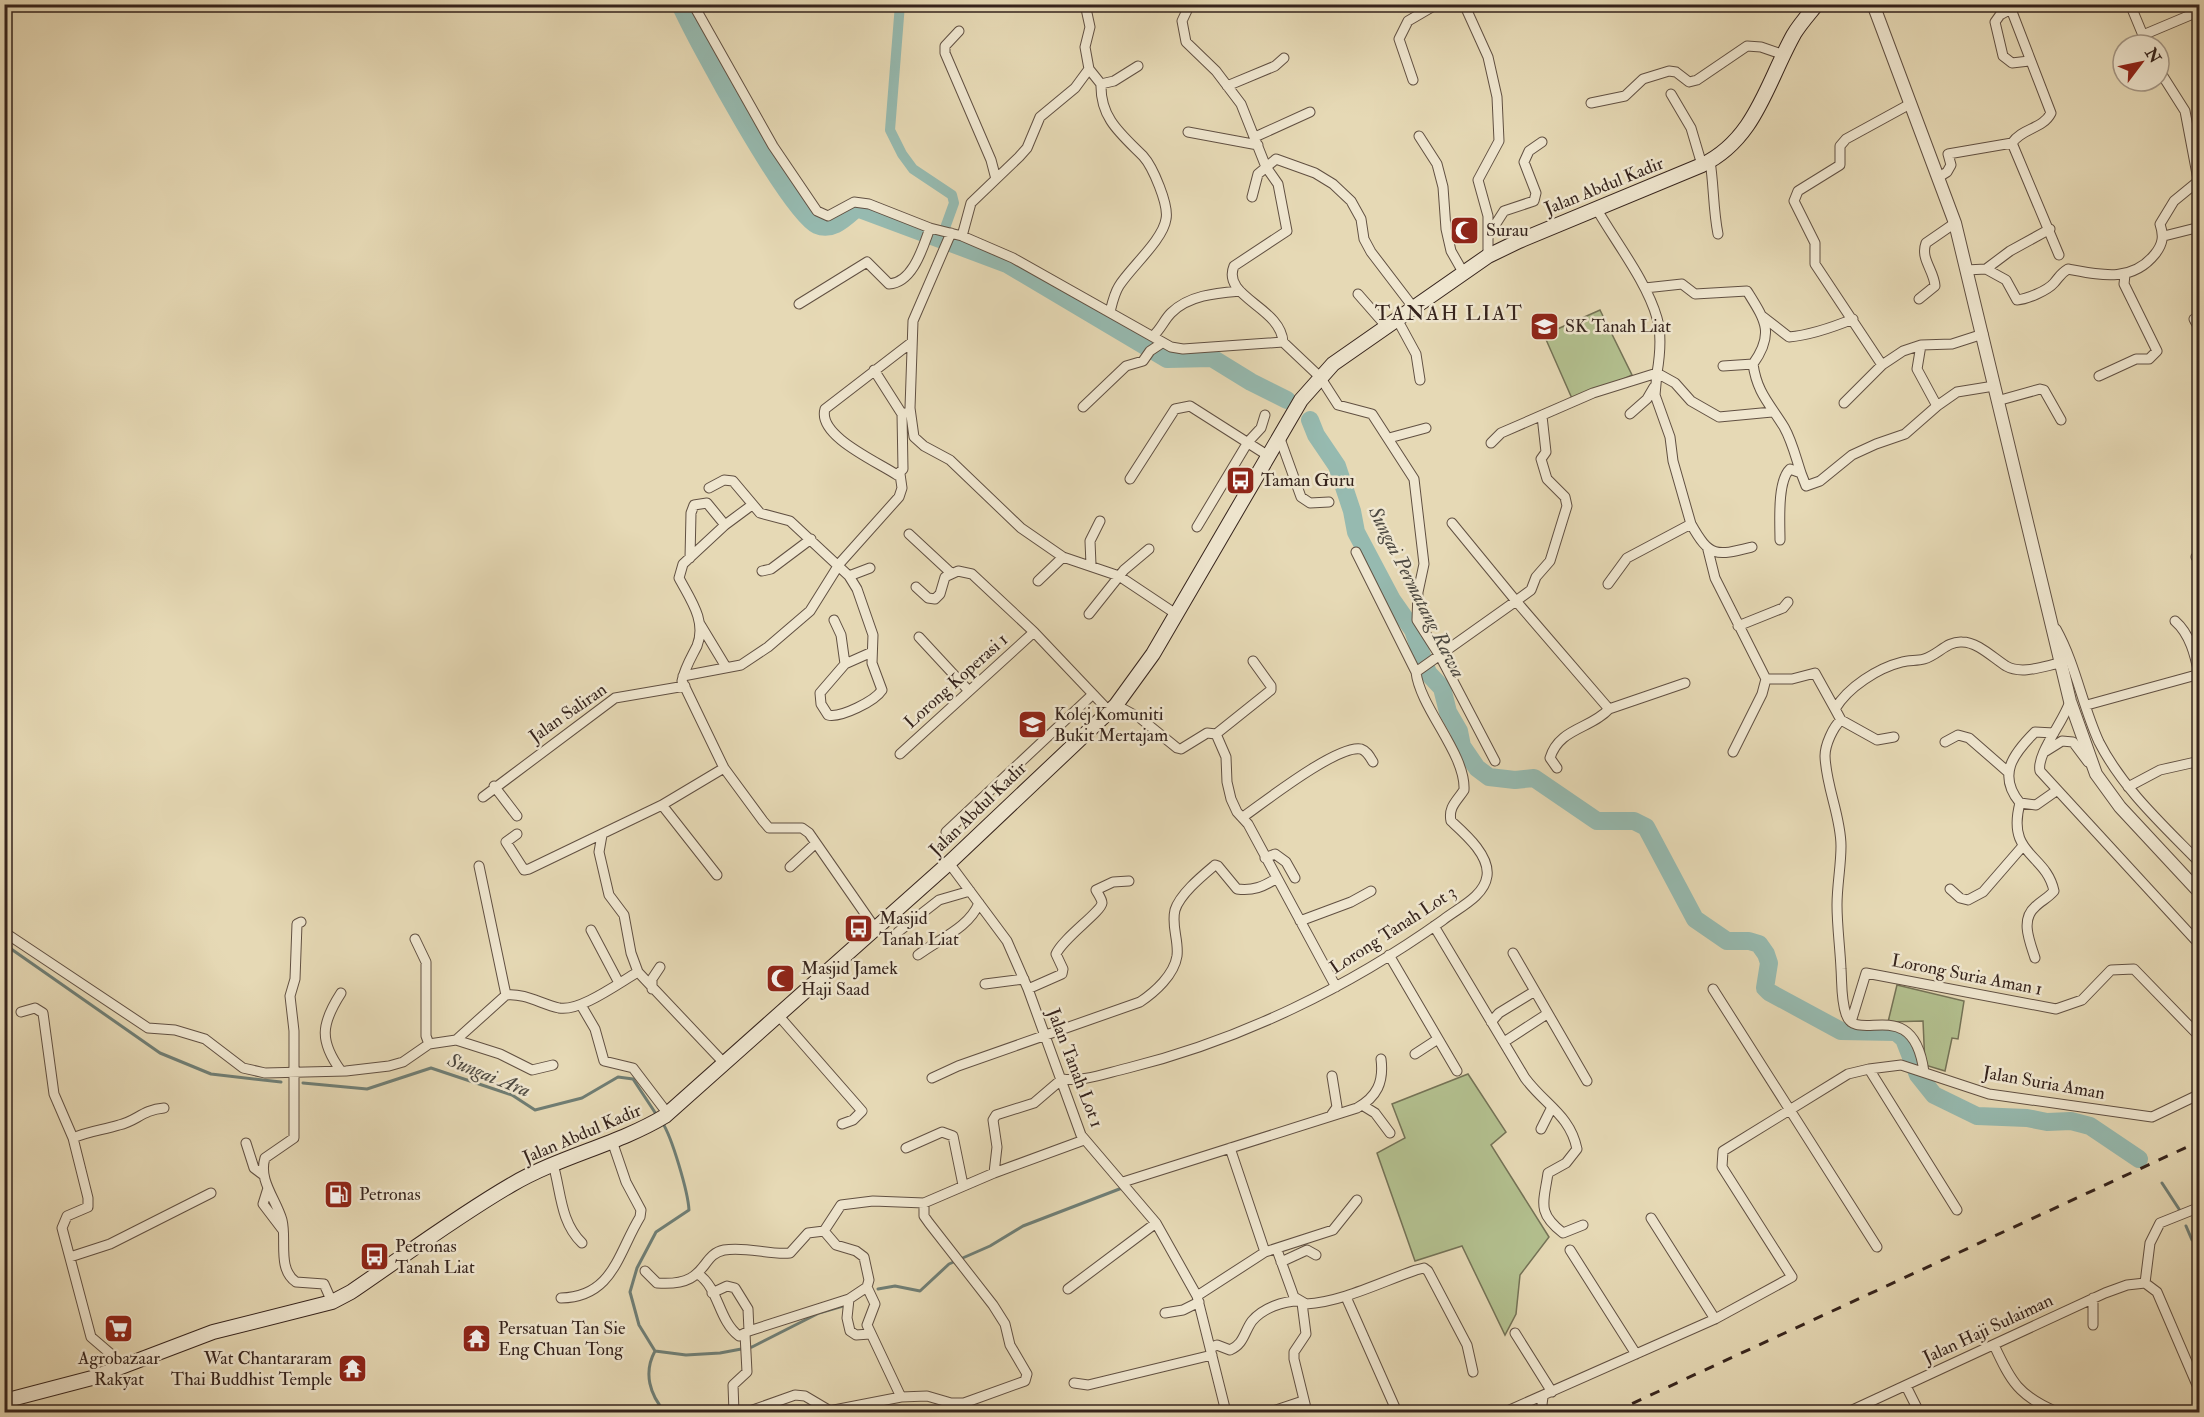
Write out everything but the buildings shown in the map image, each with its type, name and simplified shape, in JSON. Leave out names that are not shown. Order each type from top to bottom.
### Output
[{"type":"main road","name":"Jalan Abdul Kadir","points":[[4,1401],[118,1369],[213,1332],[332,1302],[351,1292],[511,1185],[553,1164],[612,1141],[662,1117],[949,863],[1112,708],[1136,680],[1267,455],[1301,400],[1320,377],[1344,355],[1488,256],[1706,163],[1738,140],[1753,120],[1795,32],[1817,4]]},
{"type":"street","points":[[693,4],[773,146],[817,212],[828,216],[854,202],[869,204],[930,228],[962,236],[1013,258],[1153,336],[1157,347]]},
{"type":"street","points":[[1085,4],[1090,27],[1085,48],[1089,69],[1101,84],[1106,116],[1124,140],[1144,158],[1161,190],[1167,214],[1164,227],[1118,288],[1110,312]]},
{"type":"street","points":[[1413,80],[1399,39],[1408,21],[1437,4]]},
{"type":"street","points":[[1464,4],[1488,57],[1497,97],[1499,141],[1478,180],[1488,216],[1488,256]]},
{"type":"street","points":[[1873,4],[1955,223],[2060,663],[2070,701],[2096,774]]},
{"type":"street","points":[[2130,4],[2142,33]]},
{"type":"street","points":[[1186,6],[1182,21],[1186,42],[1203,58],[1241,104],[1266,167],[1278,184],[1287,231],[1234,266],[1232,272],[1240,291],[1249,302],[1274,318],[1282,331],[1283,342],[1320,377],[1338,405],[1372,414],[1414,479],[1424,564],[1416,614],[1437,658],[1495,761]]},
{"type":"street","points":[[2012,143],[2016,136],[2047,121],[2051,113],[2010,7],[1995,22],[2003,56],[2012,63],[2029,61]]},
{"type":"street","points":[[2148,33],[2199,11]]},
{"type":"street","points":[[959,31],[945,46],[945,53],[991,160],[996,179]]},
{"type":"street","points":[[1591,103],[1625,96],[1643,79],[1669,71],[1676,72],[1689,82],[1697,80],[1747,46],[1761,47],[1784,55]]},
{"type":"street","points":[[1227,86],[1275,66],[1284,58]]},
{"type":"street","points":[[1101,84],[1114,81],[1138,66]]},
{"type":"street","points":[[962,236],[971,203],[1027,148],[1041,117],[1075,88],[1089,69]]},
{"type":"street","points":[[1966,270],[1986,269],[2006,280],[2017,300],[2053,284],[2060,273],[2068,268],[2097,274],[2125,275],[2147,264],[2160,248],[2164,236],[2160,224],[2174,201],[2198,186],[2185,111],[2171,89]]},
{"type":"street","points":[[1671,94],[1691,128],[1706,163],[1713,184],[1712,207],[1719,234]]},
{"type":"street","points":[[1882,365],[1815,264],[1815,243],[1794,201],[1795,194],[1840,165],[1840,146],[1846,139],[1910,104]]},
{"type":"street","points":[[1188,132],[1256,141],[1310,112]]},
{"type":"street","points":[[1419,136],[1437,164],[1443,187],[1446,229],[1451,251],[1463,272]]},
{"type":"street","points":[[1487,238],[1504,211],[1534,201],[1536,193],[1524,162],[1529,151],[1542,142]]},
{"type":"street","points":[[1939,177],[1947,172],[1951,165],[1948,154],[2012,143]]},
{"type":"street","points":[[2012,143],[2059,255]]},
{"type":"street","points":[[1252,197],[1258,174],[1276,159],[1315,173],[1334,184],[1351,201],[1361,219],[1364,239],[1371,252],[1413,307]]},
{"type":"street","points":[[1596,208],[1645,288],[1658,319],[1661,350],[1654,387],[1691,524],[1708,550],[1715,578],[1766,679],[1762,694],[1733,752]]},
{"type":"street","points":[[1919,299],[1935,286],[1935,277],[1924,257],[1926,243],[1955,223]]},
{"type":"street","points":[[2164,236],[2199,227]]},
{"type":"street","points":[[799,304],[867,262],[889,284],[899,282],[914,266],[930,228]]},
{"type":"street","points":[[1986,269],[2010,251],[2050,229]]},
{"type":"street","points":[[752,505],[725,525],[683,564],[679,579],[695,608],[700,624],[726,667],[741,665],[754,658],[810,611],[838,566],[899,497],[902,488],[900,474],[903,469],[916,313],[950,233]]},
{"type":"street","points":[[2099,376],[2136,359],[2149,359],[2157,351],[2124,284],[2125,275]]},
{"type":"street","points":[[1645,288],[1682,284],[1695,294],[1747,291],[1762,316],[1768,335],[1762,352],[1753,364],[1723,366]]},
{"type":"street","points":[[1153,336],[1173,311],[1194,300],[1208,294],[1240,291]]},
{"type":"street","points":[[1358,294],[1392,322],[1416,354],[1420,380]]},
{"type":"street","points":[[1762,316],[1789,337],[1810,331],[1817,333],[1853,319]]},
{"type":"street","points":[[2194,319],[2199,330]]},
{"type":"street","points":[[1844,403],[1882,365],[1903,351],[1921,345],[1952,344],[1983,334]]},
{"type":"street","points":[[900,474],[850,448],[828,427],[824,415],[825,409],[912,342]]},
{"type":"street","points":[[1083,407],[1126,366],[1143,361],[1157,347],[1183,349],[1283,342]]},
{"type":"street","points":[[1921,345],[1917,369],[1937,406]]},
{"type":"street","points":[[1753,364],[1763,399],[1784,427],[1806,486],[1815,484],[1852,455],[1905,434],[1957,392],[1994,386]]},
{"type":"street","points":[[874,370],[906,413],[914,437],[924,446],[950,460],[1021,528],[1063,557],[1119,576],[1176,614]]},
{"type":"street","points":[[1491,442],[1501,433],[1593,393],[1657,373],[1674,383],[1690,401],[1719,417],[1772,412]]},
{"type":"street","points":[[1630,414],[1654,387]]},
{"type":"street","points":[[1997,401],[2040,389],[2044,390],[2061,420]]},
{"type":"street","points":[[1130,479],[1175,409],[1180,406],[1190,406],[1267,455]]},
{"type":"street","points":[[1197,527],[1248,442],[1261,428],[1265,415]]},
{"type":"street","points":[[1419,669],[1530,590],[1536,577],[1550,561],[1567,506],[1565,498],[1547,479],[1541,466],[1540,459],[1546,452],[1542,416]]},
{"type":"street","points":[[1389,438],[1426,428]]},
{"type":"street","points":[[1279,436],[1301,496],[1310,503],[1329,502]]},
{"type":"street","points":[[1780,540],[1780,493],[1785,474],[1790,469],[1801,473]]},
{"type":"street","points":[[709,488],[724,480],[733,481],[760,513],[790,521],[811,539],[849,576],[857,589],[873,635],[872,663],[882,685],[880,694],[837,717],[828,715],[821,704],[820,693],[844,664],[872,652]]},
{"type":"street","points":[[690,558],[691,513],[694,505],[700,502],[707,503],[725,525]]},
{"type":"street","points":[[1091,565],[1090,541],[1100,521]]},
{"type":"street","points":[[1452,523],[1609,708]]},
{"type":"street","points":[[1608,584],[1627,558],[1691,524]]},
{"type":"street","points":[[909,534],[951,573]]},
{"type":"street","points":[[762,571],[771,569],[811,539]]},
{"type":"street","points":[[1708,550],[1722,555],[1752,547]]},
{"type":"street","points":[[1089,614],[1119,576],[1149,549]]},
{"type":"street","name":"Lorong Tanah Lot 3","points":[[1062,1079],[1076,1081],[1150,1062],[1286,1013],[1336,987],[1389,955],[1479,893],[1487,877],[1486,870],[1474,844],[1451,821],[1450,808],[1464,790],[1465,783],[1420,687],[1419,669],[1356,552]]},
{"type":"street","points":[[1038,581],[1063,557]]},
{"type":"street","points":[[849,576],[870,568]]},
{"type":"street","points":[[916,587],[928,598],[935,599],[940,594],[945,577],[958,571],[972,574],[1034,632],[1092,694],[1112,708],[1140,718],[1177,748],[1181,749],[1207,732],[1216,734]]},
{"type":"street","points":[[1738,626],[1783,608],[1788,602]]},
{"type":"street","points":[[834,620],[841,635],[844,664]]},
{"type":"street","points":[[2087,705],[2199,674],[2194,652],[2184,630],[2175,621]]},
{"type":"street","points":[[2052,622],[2071,659],[2098,739],[2112,766],[2128,788],[2199,863]]},
{"type":"street","points":[[700,624],[698,643],[684,681],[724,768],[769,828],[802,828],[816,843],[875,928]]},
{"type":"street","name":"Lorong Koperasi 1","points":[[900,754],[1034,632]]},
{"type":"street","points":[[919,637],[969,691]]},
{"type":"street","points":[[1835,709],[1840,700],[1882,668],[1925,659],[1954,642],[1965,641],[2016,669],[2029,670],[2060,663]]},
{"type":"street","points":[[1216,734],[1271,690],[1271,686],[1253,661]]},
{"type":"street","name":"Jalan Saliran","points":[[483,796],[615,698],[684,681],[726,667]]},
{"type":"street","points":[[1766,679],[1792,679],[1815,673],[1841,720],[1877,740],[1894,737]]},
{"type":"street","points":[[1557,768],[1550,758],[1565,734],[1600,719],[1609,708],[1685,683]]},
{"type":"street","points":[[946,832],[1092,694]]},
{"type":"street","points":[[2070,701],[2066,715],[2044,752],[2038,766],[2040,771],[2199,945]]},
{"type":"street","points":[[1841,720],[1835,725],[1825,753],[1828,785],[1841,844],[1837,906],[1845,1014],[1856,1025],[1897,1026],[1908,1031],[1921,1051],[1924,1072]]},
{"type":"street","points":[[2054,733],[2035,732],[2014,757],[2008,772],[2013,794],[2020,803],[2036,806],[2056,791]]},
{"type":"street","points":[[1216,734],[1226,757],[1227,782],[1231,799],[1336,987]]},
{"type":"street","points":[[1946,742],[1958,735],[1969,738],[2008,772]]},
{"type":"street","points":[[2044,752],[2062,741],[2073,742],[2120,807],[2199,893]]},
{"type":"street","points":[[1243,817],[1294,780],[1345,751],[1360,749],[1368,754],[1373,762]]},
{"type":"street","points":[[2128,788],[2160,770],[2199,762]]},
{"type":"street","points":[[517,834],[506,842],[524,870],[662,805],[724,768]]},
{"type":"street","points":[[495,786],[517,816]]},
{"type":"street","points":[[2020,803],[2015,821],[2022,847],[2044,871],[2054,891],[2033,908],[2026,918],[2028,936],[2035,958]]},
{"type":"street","points":[[662,805],[717,875]]},
{"type":"street","points":[[602,835],[599,852],[609,895],[624,915],[631,953],[638,972],[724,1063]]},
{"type":"street","points":[[790,867],[816,843]]},
{"type":"street","points":[[1950,889],[1960,898],[1968,900],[1983,892],[2022,847]]},
{"type":"street","points":[[1265,858],[1275,855],[1282,857],[1294,878]]},
{"type":"street","name":"Jalan Tanah Lot 1","points":[[949,863],[1007,941],[1024,979],[1084,1140],[1097,1157],[1123,1182],[1156,1223],[1198,1299],[1226,1413]]},
{"type":"street","points":[[932,1078],[958,1066],[1140,1002],[1168,976],[1177,955],[1172,927],[1175,909],[1180,900],[1215,865],[1237,889],[1248,891],[1277,879]]},
{"type":"street","points":[[479,866],[506,995]]},
{"type":"street","points":[[1028,990],[1062,974],[1063,969],[1056,954],[1066,938],[1100,908],[1102,900],[1096,890],[1113,882],[1129,881]]},
{"type":"street","points":[[898,932],[939,900],[970,891]]},
{"type":"street","points":[[1300,921],[1351,902],[1371,891]]},
{"type":"street","points":[[918,954],[963,924],[975,913],[979,903]]},
{"type":"street","points":[[262,1174],[265,1158],[294,1138],[294,1031],[290,996],[295,979],[297,924],[301,922]]},
{"type":"street","points":[[1434,926],[1525,1078],[1540,1098],[1565,1119],[1573,1132],[1577,1149],[1566,1163],[1548,1173],[1542,1198],[1544,1211],[1551,1224],[1563,1233],[1583,1225]]},
{"type":"street","points":[[591,930],[619,983]]},
{"type":"street","points":[[4,932],[148,1028],[175,1030],[205,1039],[243,1068],[265,1073],[293,1073],[389,1066],[403,1062],[429,1044],[456,1040],[494,1052],[532,1070],[553,1065]]},
{"type":"street","points":[[415,939],[426,962],[426,1036],[429,1044]]},
{"type":"street","points":[[1513,952],[1587,1081]]},
{"type":"street","points":[[1389,955],[1457,1071]]},
{"type":"street","points":[[652,989],[652,980],[660,967]]},
{"type":"street","name":"Lorong Suria Aman 1","points":[[1851,1022],[1866,973],[2056,1009],[2082,1000],[2111,970],[2134,969],[2199,1037]]},
{"type":"street","points":[[456,1040],[506,995],[531,998],[567,1009],[581,1005],[638,972]]},
{"type":"street","points":[[985,984],[1024,979]]},
{"type":"street","points":[[1713,989],[1878,1247]]},
{"type":"street","points":[[1491,1022],[1499,1013],[1535,991]]},
{"type":"street","points":[[340,993],[326,1018],[324,1028],[327,1050],[341,1071]]},
{"type":"street","points":[[581,1005],[595,1029],[604,1061],[633,1068],[662,1117]]},
{"type":"street","points":[[21,1012],[34,1008],[43,1013],[54,1094],[73,1138],[88,1207],[67,1216],[62,1228],[91,1337],[111,1355],[118,1369]]},
{"type":"street","points":[[1503,1042],[1547,1014]]},
{"type":"street","points":[[778,1015],[862,1111],[853,1120],[842,1124]]},
{"type":"street","points":[[1415,1054],[1438,1039]]},
{"type":"street","points":[[1123,1182],[1369,1102],[1381,1082],[1381,1059]]},
{"type":"street","name":"Jalan Suria Aman","points":[[1715,1319],[1792,1277],[1722,1167],[1724,1151],[1848,1074],[1869,1068],[1901,1065],[1989,1094],[2152,1117],[2199,1094]]},
{"type":"street","points":[[1869,1068],[1957,1210]]},
{"type":"street","points":[[1332,1076],[1337,1107],[1332,1114]]},
{"type":"street","points":[[994,1173],[997,1147],[994,1117],[1034,1103],[1062,1079]]},
{"type":"street","points":[[1362,1105],[1375,1113],[1390,1132]]},
{"type":"street","points":[[1541,1129],[1552,1107]]},
{"type":"street","points":[[73,1138],[92,1130],[119,1125],[150,1110],[164,1108]]},
{"type":"street","points":[[906,1148],[942,1131],[953,1136],[963,1185]]},
{"type":"street","points":[[645,1271],[657,1283],[675,1285],[698,1274],[721,1250],[790,1253],[808,1233],[824,1231],[841,1205],[873,1201],[924,1203],[963,1185],[1084,1140]]},
{"type":"street","points":[[561,1298],[572,1298],[598,1288],[619,1260],[640,1217],[641,1210],[626,1182],[612,1141]]},
{"type":"street","points":[[246,1143],[254,1168],[262,1174],[268,1188],[263,1204],[285,1233],[285,1266],[289,1277],[296,1282],[324,1284],[332,1302]]},
{"type":"street","points":[[1230,1148],[1265,1252]]},
{"type":"street","points":[[553,1164],[560,1201],[570,1230],[582,1243]]},
{"type":"street","points":[[70,1257],[110,1244],[211,1193]]},
{"type":"street","points":[[1165,1313],[1183,1310],[1265,1252],[1333,1230],[1357,1200]]},
{"type":"street","points":[[750,1412],[795,1395],[806,1396],[830,1412],[901,1397],[927,1396],[951,1403],[964,1403],[1025,1381],[1027,1374],[1010,1345],[1005,1324],[977,1283],[924,1216],[924,1203]]},
{"type":"street","points":[[2199,1207],[2160,1223],[2150,1243],[2145,1283],[2157,1292],[2199,1392]]},
{"type":"street","points":[[1505,1413],[1715,1319],[1651,1218]]},
{"type":"street","points":[[1068,1290],[1156,1223]]},
{"type":"street","points":[[698,1274],[706,1280],[733,1332],[739,1336],[746,1335],[849,1299],[867,1287],[869,1280],[864,1257],[856,1251],[836,1245],[824,1231]]},
{"type":"street","points":[[1277,1250],[1294,1297],[1300,1302],[1306,1334],[1294,1352],[1294,1359],[1307,1413]]},
{"type":"street","points":[[1281,1262],[1307,1250],[1316,1255]]},
{"type":"street","points":[[1570,1250],[1635,1354]]},
{"type":"street","points":[[1074,1383],[1088,1385],[1211,1351],[1217,1345],[1230,1350],[1236,1347],[1253,1320],[1286,1301],[1319,1303],[1346,1297],[1365,1287],[1424,1268],[1428,1271],[1467,1346],[1473,1371]]},
{"type":"street","name":"Jalan Haji Sulaiman","points":[[1848,1413],[2093,1298],[2127,1285],[2145,1283]]},
{"type":"street","points":[[712,1293],[727,1286],[735,1288],[748,1310],[747,1372],[733,1385],[734,1413]]},
{"type":"street","points":[[867,1287],[875,1301],[867,1325],[870,1334],[879,1346],[901,1397]]},
{"type":"street","points":[[1346,1297],[1397,1413]]},
{"type":"street","points":[[2093,1298],[2093,1325]]},
{"type":"street","points":[[849,1299],[850,1331],[856,1335],[870,1334]]},
{"type":"street","points":[[1515,1333],[1552,1392]]},
{"type":"street","points":[[1994,1345],[2006,1369],[2024,1396],[2058,1413]]},
{"type":"street","points":[[1906,1386],[1920,1413]]},
{"type":"street","points":[[1541,1413],[1543,1397]]},
{"type":"street","points":[[1270,1413],[1303,1401]]},
{"type":"green space","points":[[1600,310],[1632,375],[1574,403],[1544,335]]},
{"type":"green space","points":[[1897,985],[1964,1001],[1958,1039],[1952,1038],[1945,1071],[1925,1065],[1923,1021],[1888,1022]]},
{"type":"green space","points":[[1468,1074],[1506,1132],[1491,1145],[1549,1237],[1520,1275],[1516,1314],[1505,1335],[1462,1246],[1415,1261],[1377,1153],[1405,1138],[1392,1104]]},
{"type":"waterway","name":"Sungai Permatang Rawa","points":[[680,4],[744,124],[786,190],[804,214],[817,225],[823,227],[834,225],[857,208],[1007,264],[1167,359],[1212,358],[1251,382],[1287,400]]},
{"type":"waterway","points":[[900,4],[890,130],[902,154],[913,169],[952,195],[954,203],[941,239]]},
{"type":"waterway","name":"Sungai Permatang Rawa","points":[[1310,420],[1316,435],[1337,466],[1352,511],[1356,532],[1392,600],[1413,630],[1428,673],[1442,688],[1448,712],[1459,731],[1462,746],[1477,768],[1489,777],[1515,780],[1534,778],[1597,821],[1634,821],[1646,827],[1695,919],[1727,941],[1749,941],[1759,944],[1769,963],[1765,988],[1769,992],[1841,1031],[1896,1032],[1904,1039],[1918,1075],[1934,1095],[1977,1116],[2027,1118],[2047,1122],[2071,1121],[2090,1126],[2139,1159]]},
{"type":"waterway","name":"Sungai Ara","points":[[4,944],[160,1053],[211,1074],[281,1082]]},
{"type":"waterway","name":"Sungai Ara","points":[[303,1083],[367,1089],[431,1068],[512,1095],[535,1110],[582,1098],[618,1077],[633,1079],[658,1117]]},
{"type":"waterway","name":"Sungai Ara","points":[[655,1351],[639,1325],[630,1292],[637,1268],[656,1232],[689,1210],[679,1165],[662,1122]]},
{"type":"waterway","name":"Sungai Permatang Rawa","points":[[2162,1183],[2179,1209]]},
{"type":"waterway","points":[[878,1289],[895,1286],[920,1291],[949,1264],[990,1246],[1023,1226],[1122,1188]]},
{"type":"waterway","name":"Sungai Permatang Rawa","points":[[2186,1226],[2192,1240],[2200,1244]]},
{"type":"waterway","points":[[665,1412],[655,1398],[650,1383],[649,1367],[655,1351],[686,1355],[720,1353],[752,1347],[819,1313],[843,1306]]},
{"type":"railway","points":[[1614,1412],[2200,1141]]},
{"type":"place","name":"Surau","points":[[1465,230]]},
{"type":"place","name":"SK Tanah Liat","points":[[1544,326]]},
{"type":"place","name":"Taman Guru","points":[[1240,480]]},
{"type":"place","name":"Kolej Komuniti Bukit Mertajam","points":[[1033,724]]},
{"type":"place","name":"Masjid Tanah Liat","points":[[858,928]]},
{"type":"place","name":"Masjid Jamek Haji Saad","points":[[780,978]]},
{"type":"place","name":"Petronas","points":[[338,1194]]},
{"type":"place","name":"Petronas Tanah Liat","points":[[374,1256]]},
{"type":"place","name":"Agrobazaar Rakyat","points":[[119,1329]]},
{"type":"place","name":"Persatuan Tan Sie Eng Chuan Tong","points":[[477,1338]]},
{"type":"place","name":"Wat Chantararam Thai Buddhist Temple","points":[[353,1368]]},
{"type":"district","name":"TANAH LIAT","points":[[1449,313]]}]
